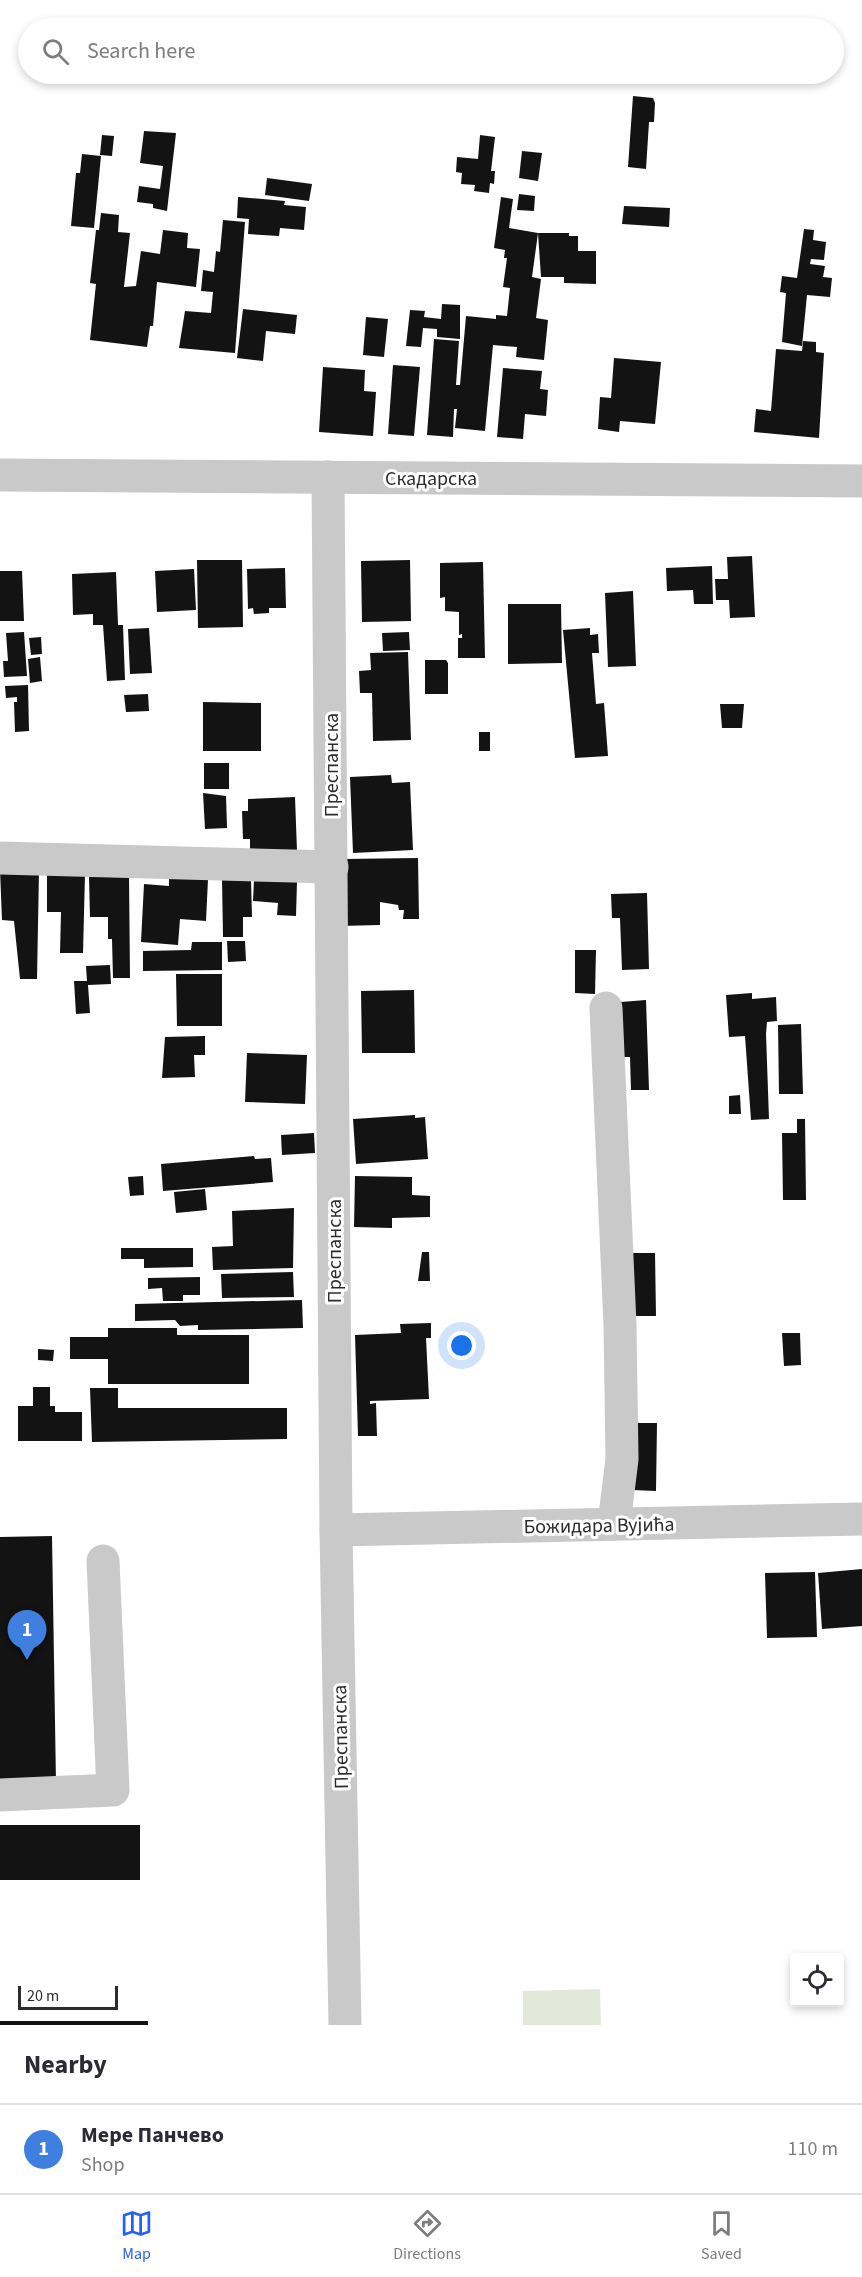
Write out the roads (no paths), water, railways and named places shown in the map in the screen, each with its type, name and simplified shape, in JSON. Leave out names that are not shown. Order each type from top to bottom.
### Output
[{"type":"street","name":"Скадарска","points":[[0,476],[862,481]]},
{"type":"street","name":"Преспанска","points":[[328,477],[336,1530],[345,2025]]},
{"type":"street","points":[[0,858],[332,867]]},
{"type":"street","points":[[606,1008],[620,1325],[622,1459],[614,1524]]},
{"type":"street","name":"Божидара Вујића","points":[[336,1530],[862,1519]]},
{"type":"street","points":[[0,1795],[113,1790],[103,1561]]},
{"type":"place","name":"Мере Панчево","points":[[27,1660]]}]
